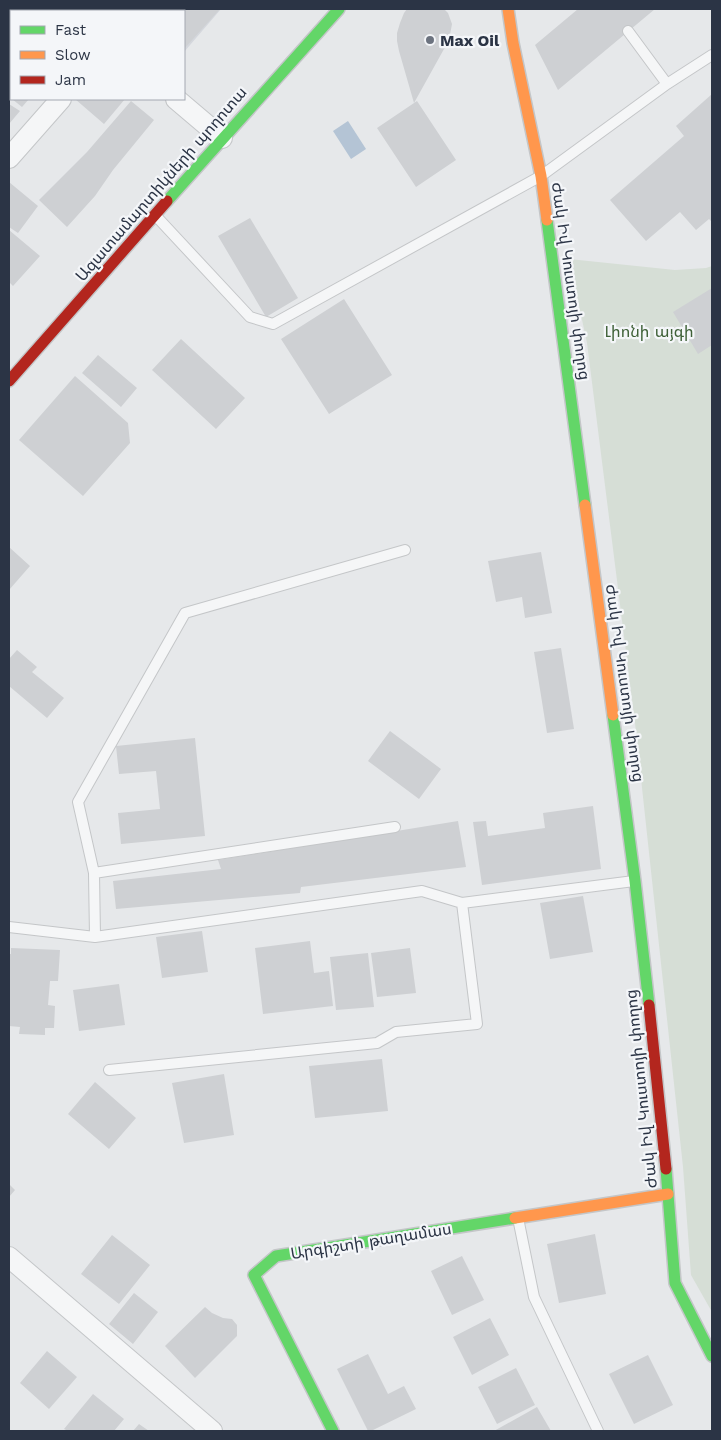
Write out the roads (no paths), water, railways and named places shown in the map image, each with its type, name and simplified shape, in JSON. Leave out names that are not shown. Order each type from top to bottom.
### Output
[{"type":"main road","name":"Ազատամարտիկների պողոտա","points":[[9,381],[222,138],[339,9]]},
{"type":"main road","name":"Ժակ Իվ Կուստոյի փողոց","points":[[508,9],[513,43],[541,176],[635,881],[668,1194],[674,1284],[712,1356]]},
{"type":"main road","name":"Արգիշտի թաղամաս","points":[[333,1431],[254,1275],[276,1256],[668,1194]]},
{"type":"street","points":[[9,158],[60,100]]},
{"type":"street","points":[[177,100],[222,138]]},
{"type":"street","points":[[9,1257],[212,1431]]},
{"type":"lane","points":[[628,31],[667,84]]},
{"type":"lane","points":[[154,215],[250,317],[274,324],[541,176],[667,84],[712,56]]},
{"type":"lane","points":[[95,937],[94,873],[78,802],[185,613],[405,550]]},
{"type":"lane","points":[[94,873],[395,827]]},
{"type":"lane","points":[[9,927],[95,937],[422,891],[462,903],[635,881]]},
{"type":"lane","points":[[109,1070],[377,1043],[396,1032],[477,1024],[462,903]]},
{"type":"lane","points":[[518,1217],[534,1297],[598,1431]]},
{"type":"water","points":[[348,121],[366,149],[351,159],[333,131]]},
{"type":"place","name":"Max Oil","points":[[430,40]]},
{"type":"park label","name":"Լիոնի այգի","points":[[649,331]]}]
